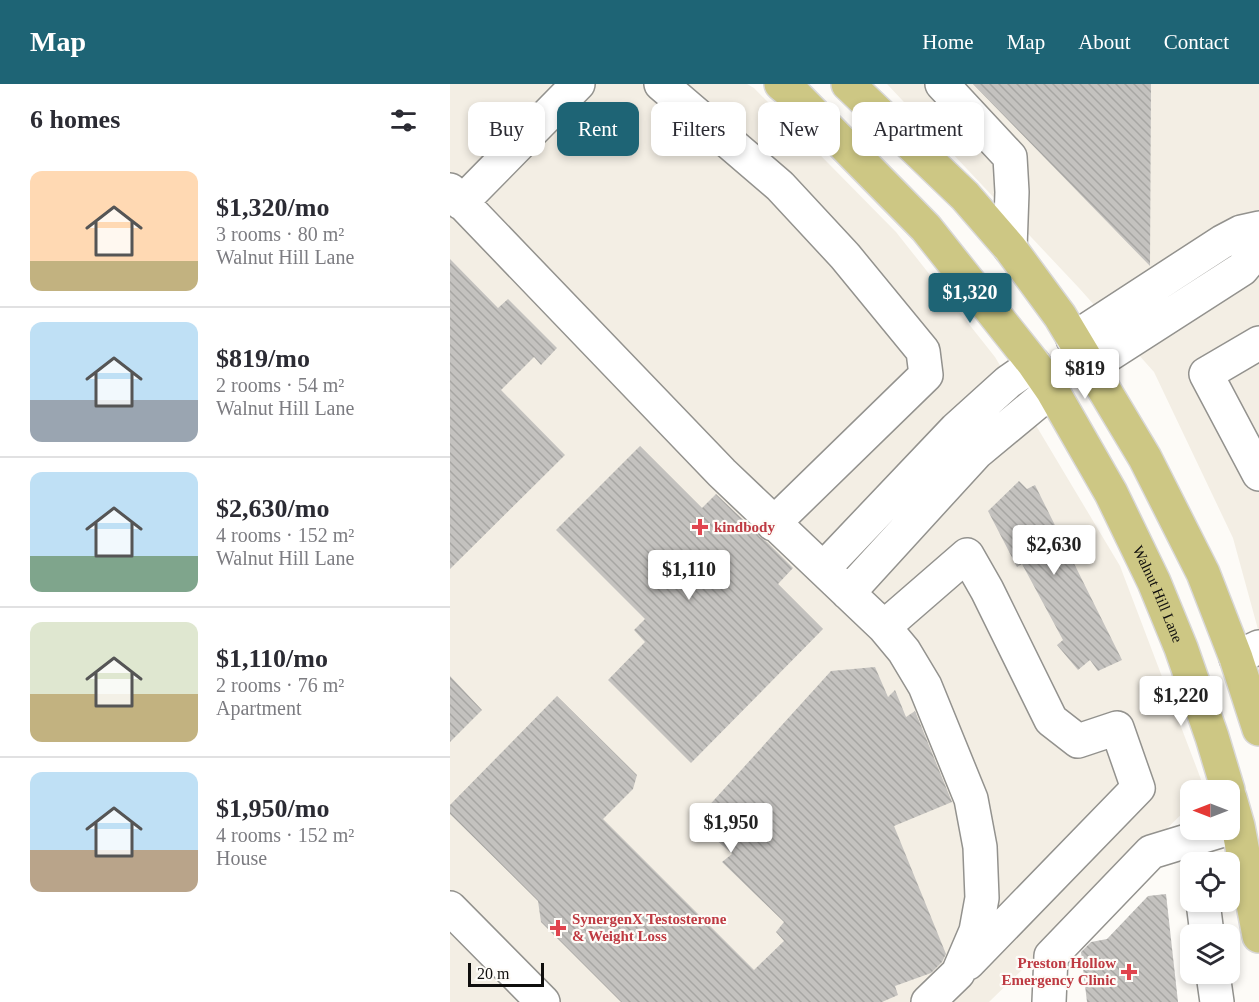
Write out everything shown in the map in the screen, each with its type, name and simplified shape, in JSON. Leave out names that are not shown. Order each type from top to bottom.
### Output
[{"type":"main road","name":"Walnut Hill Lane","points":[[781,84],[926,228],[1043,377],[1111,493],[1154,582],[1181,648],[1225,780]]},
{"type":"main road","points":[[851,85],[965,196],[1010,248],[1060,316],[1145,458],[1203,573],[1248,652],[1259,729]]},
{"type":"main road","points":[[1043,377],[1073,339]]},
{"type":"main road","points":[[1043,377],[1091,366]]},
{"type":"main road","points":[[1228,840],[1259,936]]},
{"type":"lane","points":[[578,84],[456,197],[722,473],[773,524],[884,627],[904,651],[925,686],[971,799],[980,847],[982,898],[976,931],[958,973]]},
{"type":"lane","points":[[662,84],[780,186],[845,256],[923,351],[926,375],[773,524]]},
{"type":"lane","points":[[942,84],[1010,157],[1012,192],[1010,248]]},
{"type":"lane","points":[[1073,339],[1222,242],[1241,232],[1259,228]]},
{"type":"lane","points":[[1091,366],[1242,269],[1259,249]]},
{"type":"lane","points":[[1259,343],[1206,374],[1259,474]]},
{"type":"lane","points":[[823,569],[956,429],[1008,382],[1043,377]]},
{"type":"lane","points":[[848,592],[1043,377]]},
{"type":"lane","points":[[884,627],[967,555],[1052,720],[1078,741],[1117,728],[1138,788],[928,1002]]},
{"type":"lane","points":[[1049,1002],[1051,956],[1151,852],[1189,840]]},
{"type":"lane","points":[[450,908],[543,1002]]},
{"type":"lane","points":[[1214,984],[1217,1002]]},
{"type":"shaded area","points":[[450,84],[747,84],[768,102],[758,102],[758,156],[821,156],[896,232],[995,357],[1120,566],[1201,780],[1180,780],[1180,816],[989,1002],[450,1002]]},
{"type":"shaded area","points":[[887,84],[1259,84],[1259,633],[1233,538],[1154,372],[1079,288],[955,156],[984,156],[984,102],[904,102]]},
{"type":"building","points":[[973,84],[1151,84],[1150,266]]},
{"type":"building","points":[[450,259],[498,308],[508,299],[557,348],[541,365],[534,357],[501,390],[565,455],[450,569]]},
{"type":"building","points":[[640,446],[702,508],[716,494],[793,568],[778,584],[823,629],[691,763],[608,680],[645,642],[634,630],[645,619],[556,530]]},
{"type":"building","points":[[1019,481],[1027,489],[1035,485],[1122,660],[1098,671],[1090,660],[1078,670],[1057,645],[1063,640],[1022,564],[1017,567],[988,511]]},
{"type":"building","points":[[875,667],[888,697],[895,690],[906,717],[915,711],[952,802],[894,826],[946,954],[942,962],[931,973],[895,986],[898,995],[882,1002],[621,1002],[541,922],[538,901],[450,814],[450,805],[557,696],[637,775],[633,789],[603,819],[754,970],[784,941],[776,932],[784,922],[722,862],[732,854],[695,821],[831,671]]},
{"type":"building","points":[[450,676],[482,710],[450,742]]},
{"type":"building","name":"Preston Hollow Emergency Clinic","points":[[1166,894],[1178,1002],[1087,1002],[1081,952],[1091,942],[1107,939],[1148,896]]},
{"type":"place","name":"kindbody","points":[[700,527]]},
{"type":"place","name":"SynergenX Testosterone & Weight Loss","points":[[558,928]]},
{"type":"place","name":"Preston Hollow Emergency Clinic","points":[[1129,972]]}]
